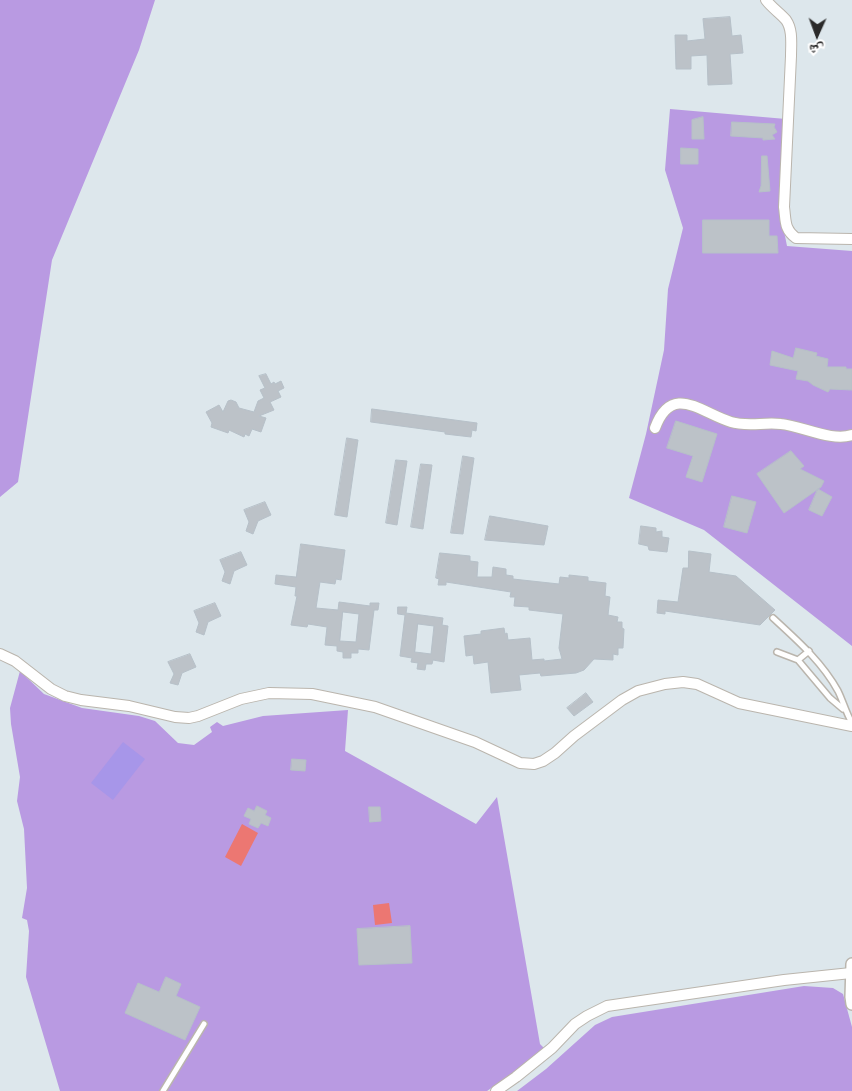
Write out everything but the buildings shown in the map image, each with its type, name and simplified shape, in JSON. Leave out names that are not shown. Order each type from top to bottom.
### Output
[{"type":"street","points":[[766,0],[786,21],[790,31],[791,56],[784,207],[789,233],[796,238],[811,240],[852,239]]},
{"type":"street","points":[[655,428],[660,414],[667,408],[681,403],[730,422],[743,425],[780,424],[841,437],[852,435]]},
{"type":"street","points":[[0,654],[15,661],[50,689],[65,696],[81,700],[129,706],[175,717],[189,718],[241,699],[268,693],[312,694],[375,707],[475,742],[520,763],[534,764],[543,761],[622,700],[638,691],[665,684],[683,682],[696,684],[724,697],[746,704],[852,725]]},
{"type":"street","points":[[496,1091],[552,1048],[575,1024],[607,1006],[852,970],[852,1004]]},
{"type":"lane","points":[[773,618],[809,651],[838,691],[852,725]]},
{"type":"lane","points":[[798,660],[809,651]]},
{"type":"lane","points":[[777,652],[798,660],[830,698],[845,710]]},
{"type":"lane","points":[[163,1091],[204,1024]]},
{"type":"shaded area","points":[[0,0],[155,0],[139,50],[52,260],[18,482],[0,497]]},
{"type":"shaded area","points":[[670,109],[786,119],[781,216],[787,246],[852,251],[852,646],[704,530],[629,498],[646,434],[664,350],[668,289],[683,228],[665,170]]},
{"type":"shaded area","points":[[20,671],[44,694],[82,708],[139,716],[155,721],[178,743],[194,745],[212,732],[210,727],[217,722],[223,726],[263,716],[348,710],[345,751],[476,824],[497,797],[540,1044],[546,1050],[487,1091],[60,1091],[26,977],[29,931],[27,920],[22,918],[27,888],[24,829],[17,801],[20,777],[10,708]]},
{"type":"shaded area","points":[[123,742],[145,759],[113,800],[91,783]]},
{"type":"shaded area","points":[[242,824],[258,833],[241,866],[225,857]]},
{"type":"shaded area","points":[[389,903],[392,923],[375,925],[373,905]]},
{"type":"shaded area","points":[[804,986],[833,988],[843,994],[852,1027],[852,1091],[517,1091],[546,1069],[595,1025],[612,1017]]}]
